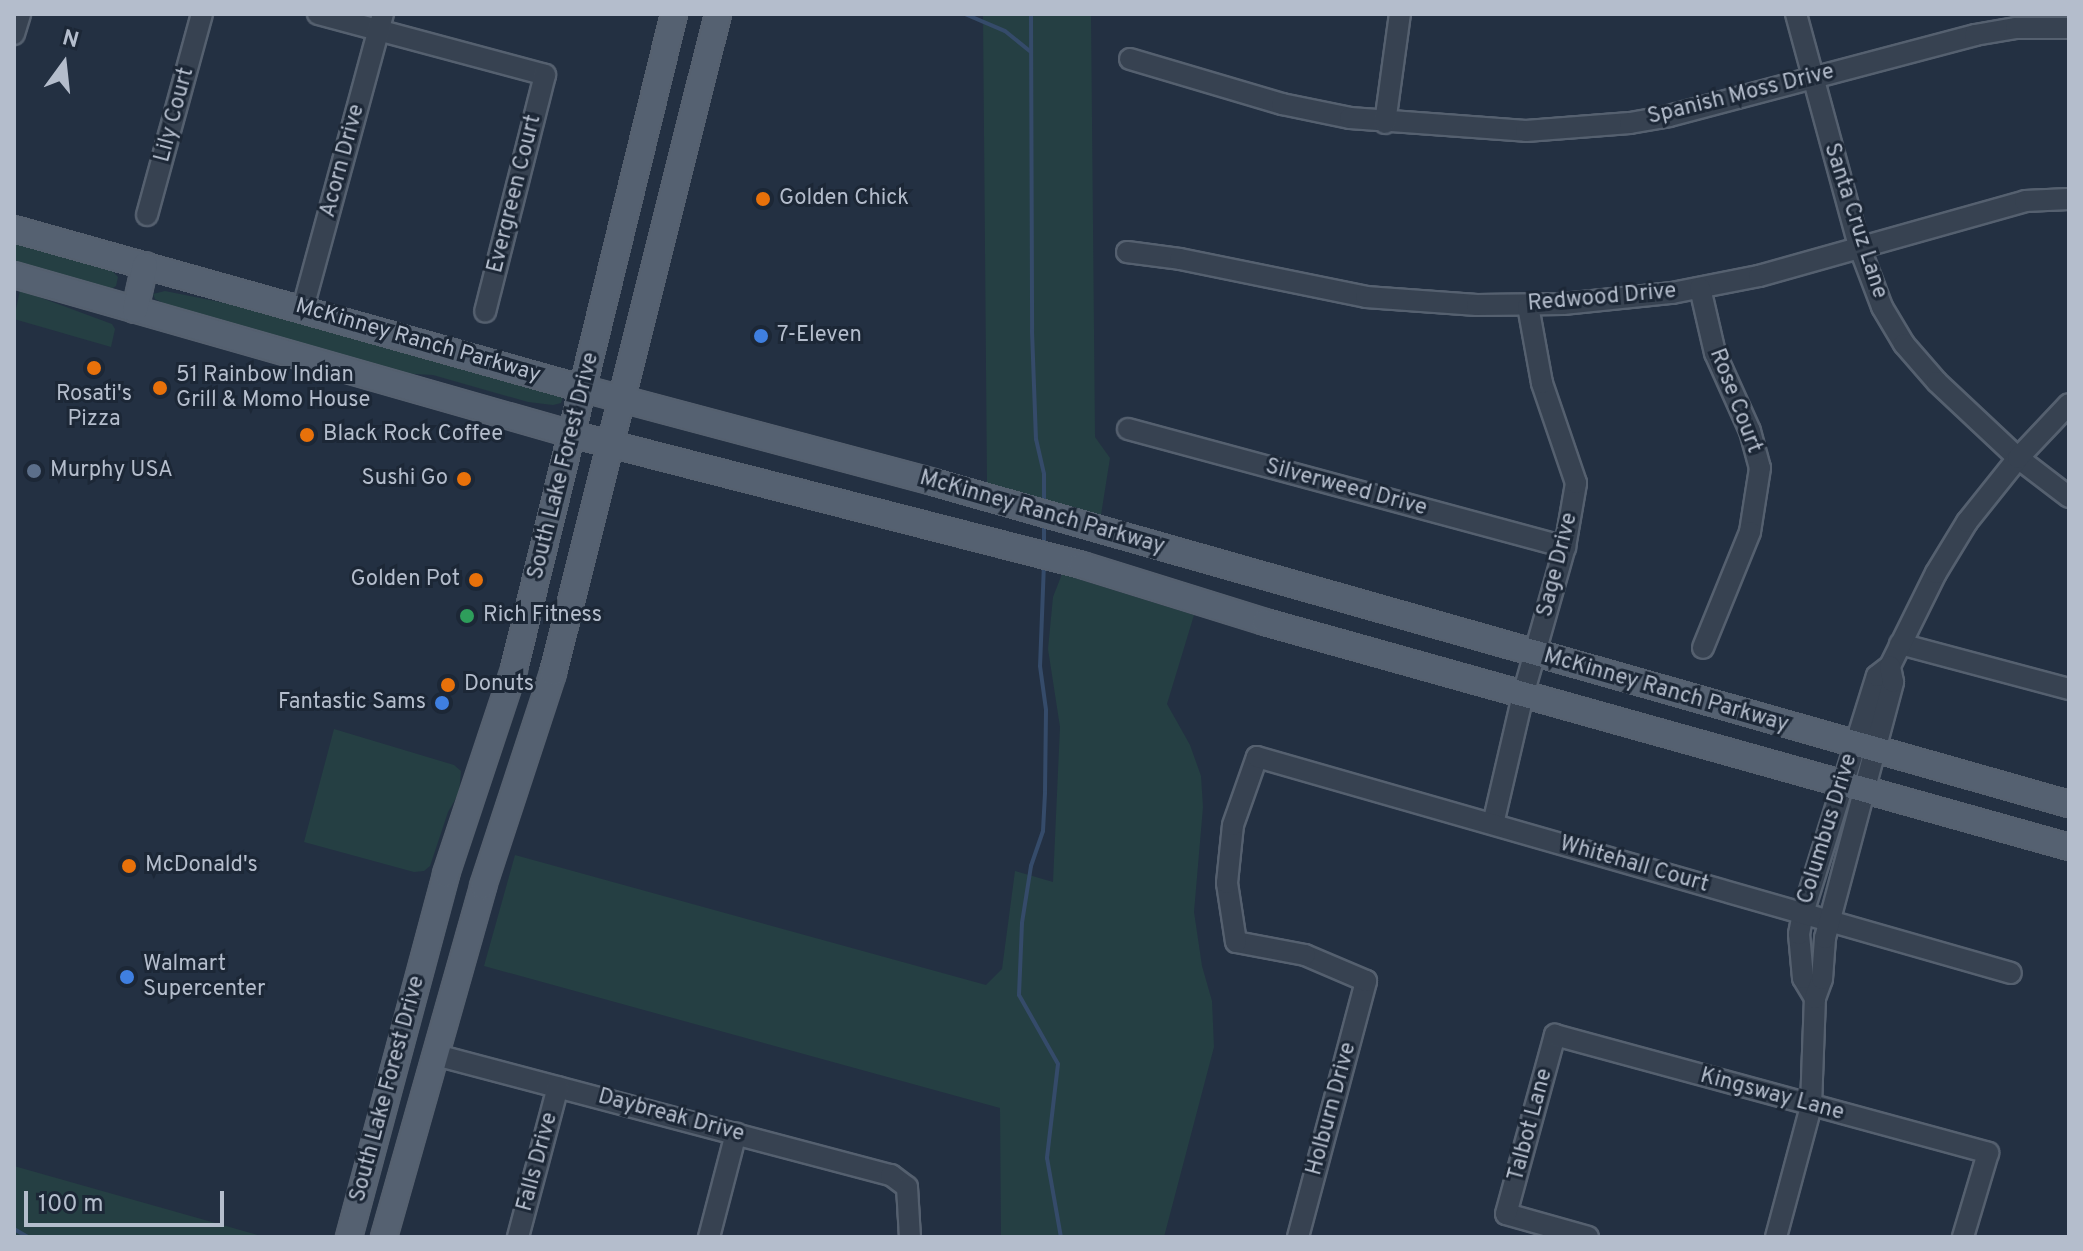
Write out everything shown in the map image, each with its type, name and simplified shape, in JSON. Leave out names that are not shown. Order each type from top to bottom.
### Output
[{"type":"main road","name":"South Lake Forest Drive","points":[[349,1237],[439,896],[514,669],[674,14]]},
{"type":"main road","name":"South Lake Forest Drive","points":[[384,1237],[477,907],[553,673],[718,14]]},
{"type":"main road","points":[[645,135],[685,145]]},
{"type":"main road","name":"McKinney Ranch Parkway","points":[[14,229],[584,389],[1013,504],[2069,804]]},
{"type":"main road","points":[[135,310],[145,265]]},
{"type":"main road","name":"McKinney Ranch Parkway","points":[[14,275],[571,434],[1011,545],[1523,695],[2069,847]]},
{"type":"main road","points":[[861,506],[928,513],[940,496],[933,482]]},
{"type":"main road","points":[[439,896],[477,907]]},
{"type":"street","points":[[14,34],[20,14]]},
{"type":"street","name":"Lily Court","points":[[147,215],[202,14]]},
{"type":"street","points":[[318,14],[380,22]]},
{"type":"street","points":[[1385,123],[1400,14]]},
{"type":"street","name":"Santa Cruz Lane","points":[[1796,14],[1810,77],[1859,246],[1882,307],[1904,344],[1937,382],[2018,458],[2069,497]]},
{"type":"street","name":"Evergreen Court","points":[[380,22],[545,75],[485,312]]},
{"type":"street","name":"Acorn Drive","points":[[303,308],[380,22]]},
{"type":"street","name":"Spanish Moss Drive","points":[[1130,59],[1282,104],[1385,123],[1526,131],[1630,123],[1710,107],[1810,77],[1975,35],[2016,28],[2069,28]]},
{"type":"street","name":"Redwood Drive","points":[[1127,252],[1180,259],[1354,295],[1528,306],[1613,300],[1700,288],[1759,276],[2025,201],[2069,199]]},
{"type":"street","name":"Rose Court","points":[[1700,288],[1715,353],[1750,431],[1760,468],[1750,532],[1703,648]]},
{"type":"street","name":"Sage Drive","points":[[1493,824],[1523,695],[1565,547],[1576,483],[1542,383],[1528,306]]},
{"type":"street","name":"Columbus Drive","points":[[1776,1237],[1811,1106],[1815,998],[1822,979],[1829,920],[1877,676],[1890,666],[1962,530],[2018,458],[2069,404]]},
{"type":"street","name":"Silverweed Drive","points":[[1128,429],[1565,547]]},
{"type":"street","points":[[1900,644],[2069,689]]},
{"type":"street","name":"Whitehall Court","points":[[1366,981],[1305,955],[1236,942],[1227,883],[1233,825],[1257,757],[2011,973]]},
{"type":"street","name":"Columbus Drive","points":[[1815,998],[1803,978],[1799,934],[1803,913],[1854,787]]},
{"type":"street","name":"Holburn Drive","points":[[1298,1237],[1366,981]]},
{"type":"street","name":"Kingsway Lane","points":[[1555,1035],[1988,1153],[1963,1237]]},
{"type":"street","name":"Talbot Lane","points":[[1555,1035],[1506,1214],[1588,1237]]},
{"type":"street","name":"Daybreak Drive","points":[[436,1055],[891,1175],[904,1181],[909,1196],[910,1237]]},
{"type":"street","name":"Falls Drive","points":[[518,1237],[558,1087]]},
{"type":"street","points":[[709,1237],[736,1133]]},
{"type":"green space","points":[[983,14],[1091,14],[1095,437],[1110,458],[1101,515],[987,484]]},
{"type":"green space","points":[[14,240],[108,266],[118,277],[116,286],[109,290],[14,265]]},
{"type":"green space","points":[[20,290],[112,324],[115,329],[111,347],[14,319]]},
{"type":"green space","points":[[165,291],[310,320],[547,386],[563,397],[561,403],[553,405],[528,402],[433,375],[378,372],[180,311],[155,299],[153,294]]},
{"type":"green space","points":[[1062,574],[1194,615],[1167,704],[1190,745],[1201,776],[1203,807],[1194,912],[1202,966],[1212,1001],[1214,1047],[1164,1237],[1001,1237],[1000,1108],[484,966],[515,855],[986,985],[1002,969],[1015,871],[1053,882],[1060,727],[1048,649],[1053,597]]},
{"type":"green space","points":[[334,729],[454,765],[461,771],[459,793],[448,812],[430,866],[424,871],[414,872],[304,842]]},
{"type":"green space","points":[[14,1166],[265,1237],[14,1237]]},
{"type":"waterway","points":[[965,14],[1005,31],[1031,52]]},
{"type":"waterway","points":[[1031,14],[1032,331],[1036,439],[1044,474],[1044,503]]},
{"type":"waterway","points":[[1044,523],[1044,547]]},
{"type":"waterway","points":[[1044,563],[1040,666],[1046,710],[1043,831],[1031,866],[1022,923],[1019,995],[1058,1064],[1047,1158],[1061,1237]]},
{"type":"waterway","points":[[14,1229],[28,1237]]},
{"type":"place","name":"Golden Chick","points":[[763,199]]},
{"type":"place","name":"7-Eleven","points":[[761,336]]},
{"type":"place","name":"Rosati's Pizza","points":[[94,368]]},
{"type":"place","name":"51 Rainbow Indian Grill & Momo House","points":[[160,388]]},
{"type":"place","name":"Black Rock Coffee","points":[[307,435]]},
{"type":"place","name":"Murphy USA","points":[[34,471]]},
{"type":"place","name":"Sushi Go","points":[[464,479]]},
{"type":"place","name":"Golden Pot","points":[[476,580]]},
{"type":"place","name":"Rich Fitness","points":[[467,616]]},
{"type":"place","name":"Donuts","points":[[448,685]]},
{"type":"place","name":"Fantastic Sams","points":[[442,703]]},
{"type":"place","name":"McDonald's","points":[[129,866]]},
{"type":"place","name":"Walmart Supercenter","points":[[127,977]]}]
